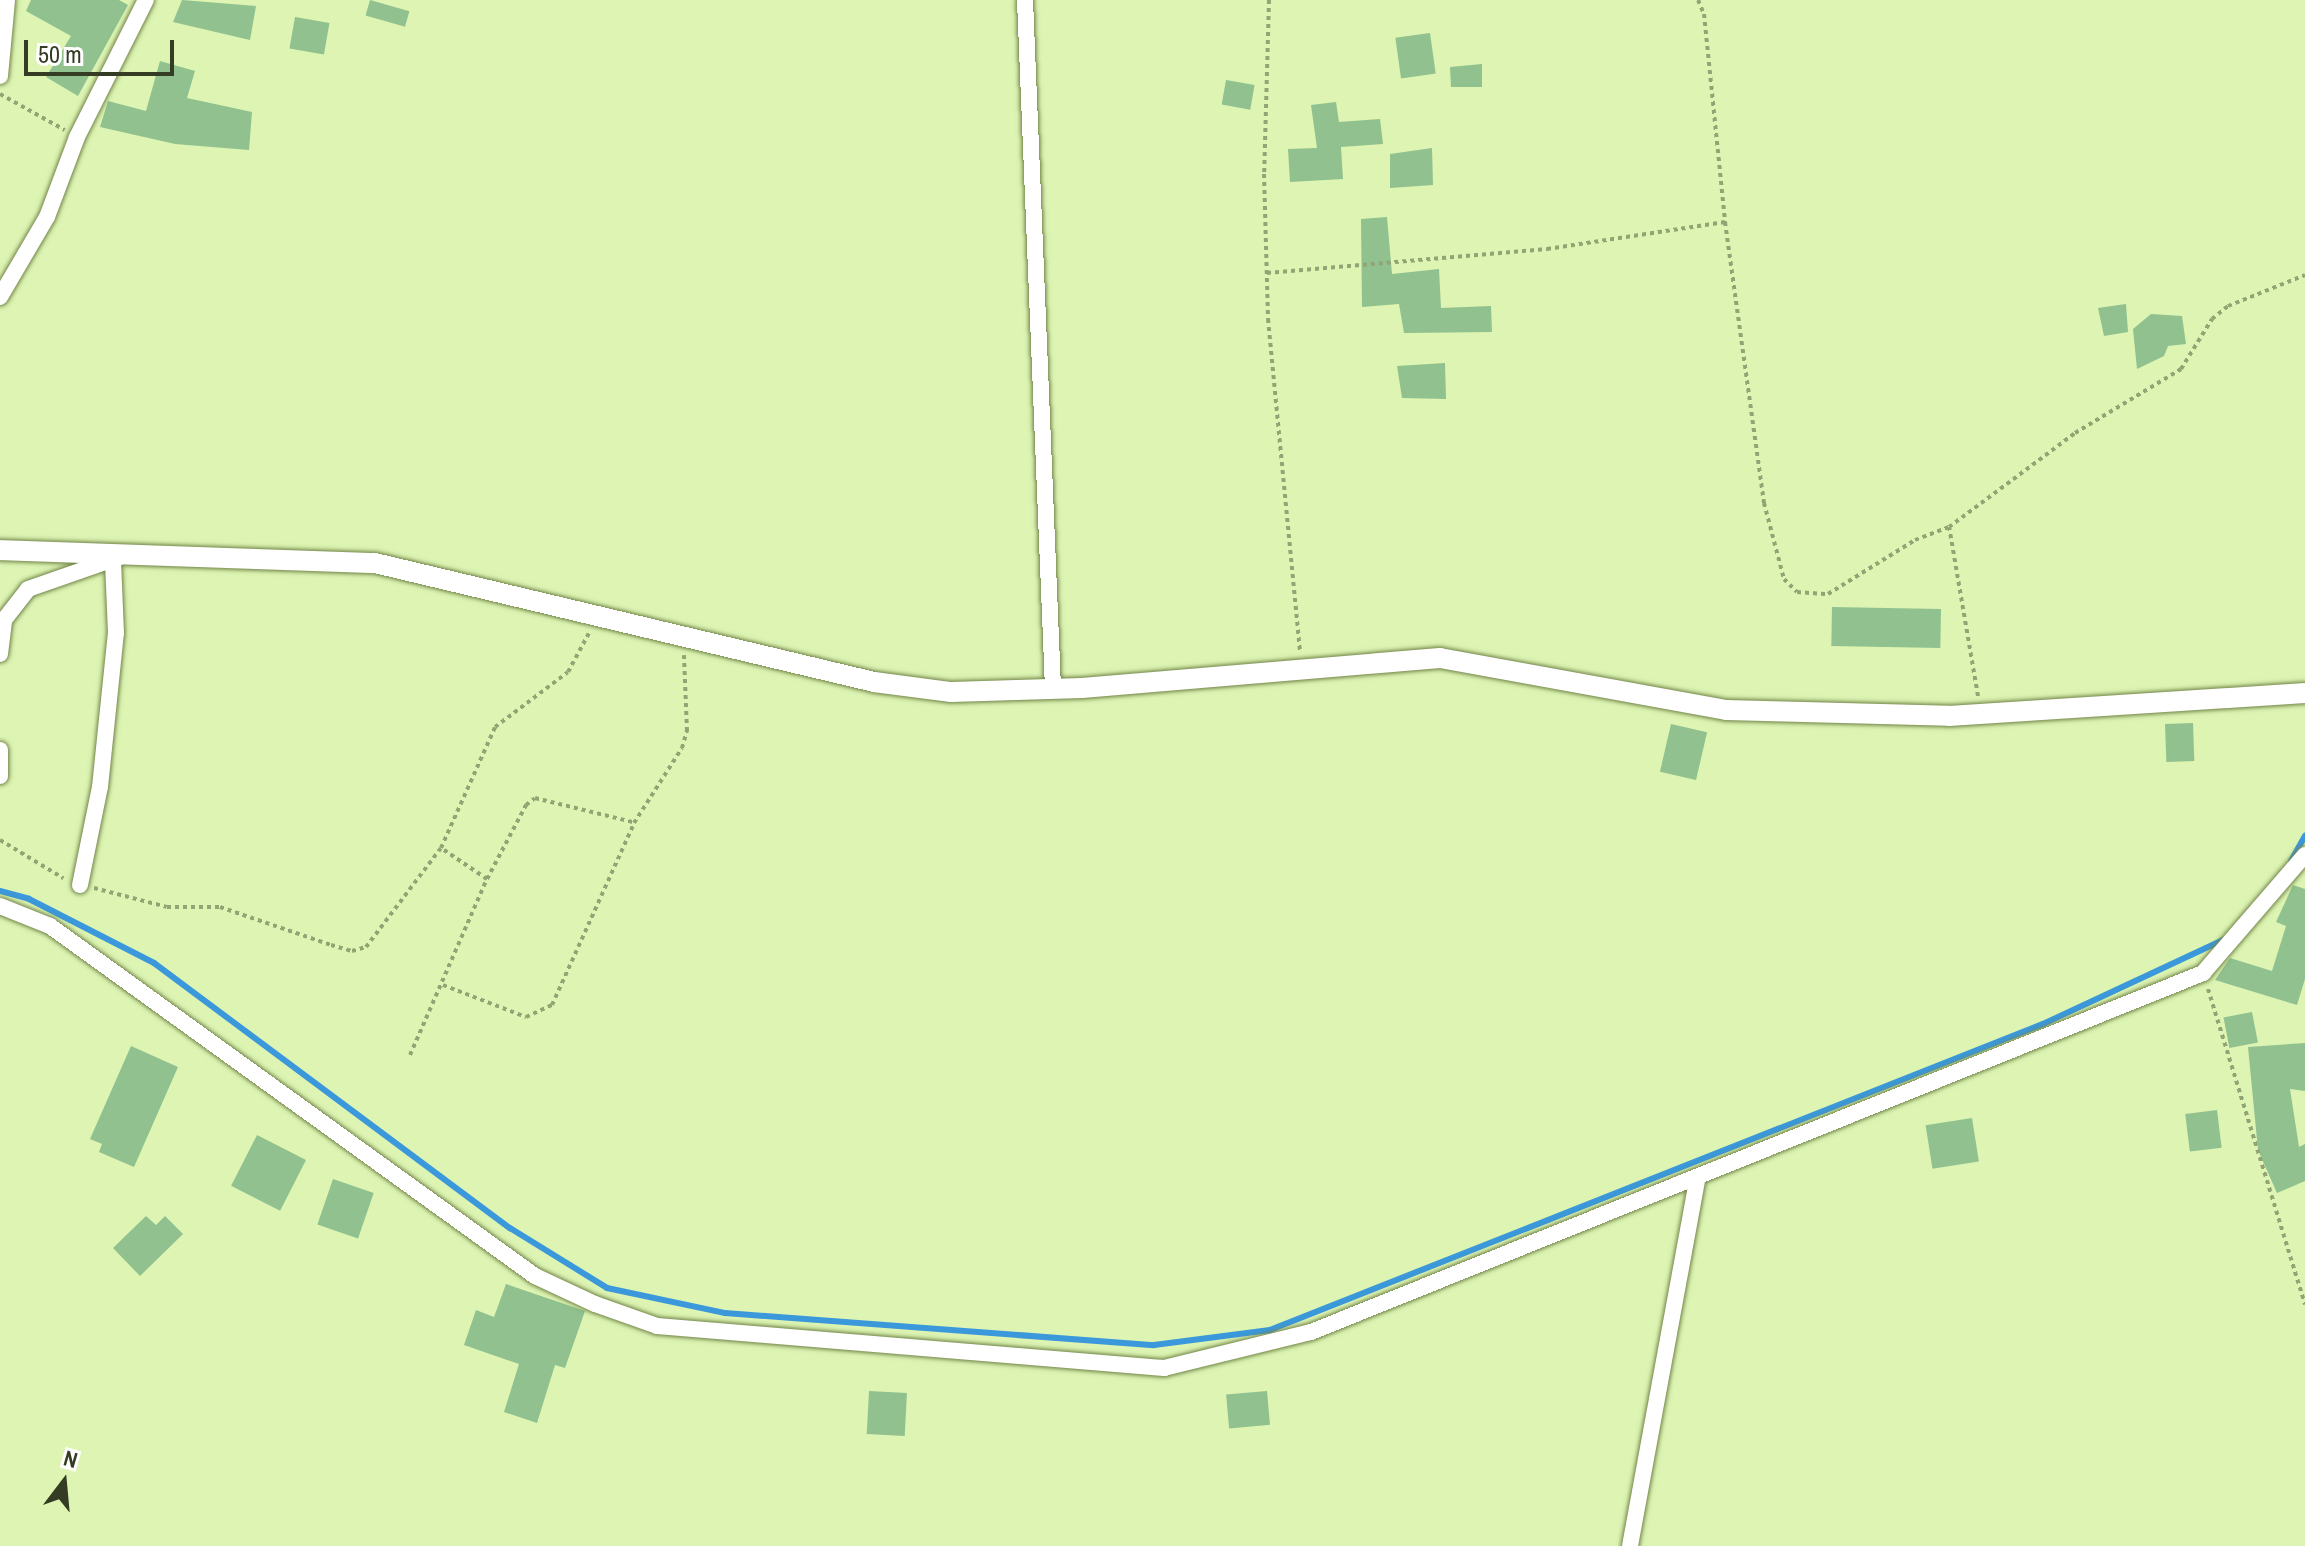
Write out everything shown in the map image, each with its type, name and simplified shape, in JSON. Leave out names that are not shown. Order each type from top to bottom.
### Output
[{"type":"street","points":[[0,76],[7,0]]},
{"type":"street","points":[[1025,0],[1053,688]]},
{"type":"street","points":[[0,297],[47,217],[77,137],[140,2]]},
{"type":"street","points":[[0,550],[135,551],[375,563],[874,682],[951,692],[1053,688],[1440,658],[1726,710],[1981,715],[2305,693]]},
{"type":"street","points":[[0,654],[4,620],[28,589],[135,551]]},
{"type":"street","points":[[80,885],[100,787],[116,633],[113,560]]},
{"type":"street","points":[[0,750],[0,776]]},
{"type":"street","points":[[0,906],[50,926],[535,1276],[657,1326],[1164,1368],[1311,1332],[2203,973],[2305,855]]},
{"type":"street","points":[[1630,1546],[1698,1177]]},
{"type":"path","points":[[1269,0],[1267,273],[1302,670]]},
{"type":"path","points":[[1698,0],[1704,14],[1725,222],[1764,503],[1784,579],[1797,592],[1828,594],[1915,540],[1949,527],[2075,433],[2181,369],[2212,319],[2228,306],[2305,275]]},
{"type":"path","points":[[0,94],[77,137]]},
{"type":"path","points":[[1267,273],[1547,249],[1725,222]]},
{"type":"path","points":[[1949,527],[1981,715]]},
{"type":"path","points":[[0,840],[80,885],[167,907],[220,907],[352,951],[366,947],[441,848],[495,727],[568,672],[597,616]]},
{"type":"path","points":[[443,985],[526,1017],[552,1005],[634,823],[682,748],[687,731],[683,637]]},
{"type":"path","points":[[410,1055],[487,879],[526,805],[535,798],[634,823]]},
{"type":"path","points":[[441,848],[487,879]]},
{"type":"path","points":[[2203,973],[2305,1304]]},
{"type":"building","points":[[31,0],[119,0],[128,5],[78,96],[46,77],[71,36],[26,11]]},
{"type":"building","points":[[182,0],[256,6],[250,40],[173,22]]},
{"type":"building","points":[[370,0],[409,11],[405,27],[366,15]]},
{"type":"building","points":[[295,17],[329,23],[324,55],[289,49]]},
{"type":"building","points":[[1430,33],[1436,74],[1401,78],[1395,38]]},
{"type":"building","points":[[160,61],[195,71],[187,98],[252,112],[249,150],[175,144],[100,127],[108,101],[146,111]]},
{"type":"building","points":[[1482,64],[1482,87],[1451,87],[1450,67]]},
{"type":"building","points":[[1226,80],[1255,85],[1250,110],[1222,105]]},
{"type":"building","points":[[1336,102],[1339,122],[1380,119],[1383,144],[1341,147],[1343,179],[1290,182],[1288,149],[1317,148],[1311,105]]},
{"type":"building","points":[[1432,148],[1433,185],[1390,188],[1390,154]]},
{"type":"building","points":[[1387,217],[1392,274],[1439,269],[1441,308],[1491,306],[1492,332],[1404,333],[1399,304],[1362,307],[1361,219]]},
{"type":"building","points":[[2126,304],[2128,332],[2104,336],[2098,308]]},
{"type":"building","points":[[2151,314],[2182,316],[2186,344],[2168,346],[2164,356],[2137,369],[2133,329]]},
{"type":"building","points":[[1445,363],[1446,399],[1402,398],[1397,366]]},
{"type":"building","points":[[1832,607],[1941,609],[1940,648],[1831,646]]},
{"type":"building","points":[[2193,723],[2194,761],[2166,762],[2165,724]]},
{"type":"building","points":[[1671,724],[1707,732],[1696,780],[1660,772]]},
{"type":"building","points":[[2293,885],[2305,889],[2305,979],[2297,1005],[2215,980],[2230,958],[2272,971],[2286,926],[2276,922]]},
{"type":"building","points":[[2252,1012],[2258,1042],[2229,1048],[2224,1018]]},
{"type":"building","points":[[2305,1043],[2305,1091],[2290,1089],[2299,1147],[2305,1144],[2305,1181],[2277,1193],[2258,1150],[2248,1047]]},
{"type":"building","points":[[131,1046],[178,1067],[134,1167],[99,1152],[102,1144],[90,1139]]},
{"type":"building","points":[[2217,1110],[2222,1148],[2190,1152],[2185,1114]]},
{"type":"building","points":[[1972,1118],[1979,1161],[1932,1169],[1926,1125]]},
{"type":"building","points":[[257,1135],[306,1160],[280,1211],[231,1186]]},
{"type":"building","points":[[333,1179],[374,1193],[358,1238],[317,1224]]},
{"type":"building","points":[[146,1216],[156,1225],[165,1216],[183,1234],[140,1276],[113,1248]]},
{"type":"building","points":[[506,1284],[585,1311],[565,1368],[555,1365],[537,1423],[504,1412],[519,1364],[464,1345],[476,1310],[494,1317]]},
{"type":"building","points":[[869,1391],[907,1393],[905,1436],[867,1434]]},
{"type":"building","points":[[1267,1391],[1270,1425],[1229,1428],[1226,1395]]},
{"type":"waterway","points":[[2291,861],[2305,836]]},
{"type":"waterway","points":[[0,891],[29,899],[154,963],[510,1228],[607,1288],[725,1313],[1154,1345],[1270,1330],[2043,1024],[2225,939]]}]
